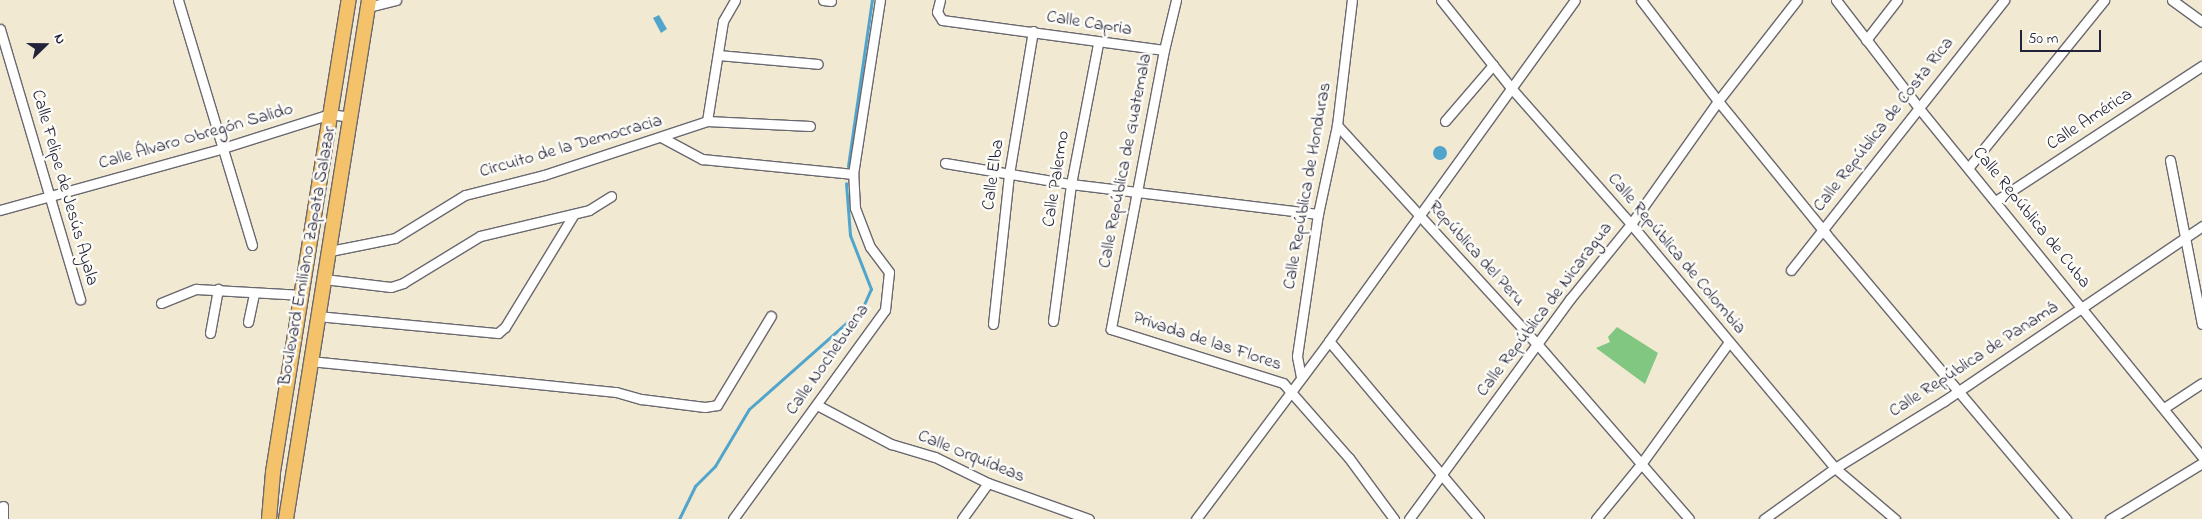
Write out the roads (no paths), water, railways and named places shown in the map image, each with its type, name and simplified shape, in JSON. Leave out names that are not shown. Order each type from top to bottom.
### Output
[{"type":"main road","name":"Boulevard Emiliano Zapata Salazar","points":[[269,519],[273,472],[349,0]]},
{"type":"main road","name":"Boulevard Emiliano Zapata Salazar","points":[[286,519],[368,4]]},
{"type":"street","points":[[178,0],[252,245]]},
{"type":"street","points":[[368,4],[396,0]]},
{"type":"street","points":[[735,0],[723,21],[708,121],[810,126]]},
{"type":"street","name":"Calle Nochebuena","points":[[733,519],[885,310],[889,272],[870,247],[855,208],[852,174],[880,0]]},
{"type":"street","name":"Calle Capria","points":[[940,0],[937,12],[942,20],[1033,31],[1098,44],[1164,50]]},
{"type":"street","name":"Calle República de Guatemala","points":[[1111,329],[1164,50],[1176,0]]},
{"type":"street","name":"Calle República de Honduras","points":[[1301,377],[1297,356],[1318,214],[1337,125],[1352,0]]},
{"type":"street","name":"Calle República de Colombia","points":[[1441,0],[1512,89],[1631,224],[1835,468],[1895,519]]},
{"type":"street","points":[[1196,519],[1329,341],[1575,0]]},
{"type":"street","points":[[1641,0],[1718,101],[2066,519]]},
{"type":"street","name":"Calle República de Nicaragua","points":[[1409,519],[1538,345],[1631,224],[1718,101],[1797,0]]},
{"type":"street","name":"Calle República de Cuba","points":[[1836,0],[1918,107],[2084,308],[2202,456]]},
{"type":"street","points":[[1866,40],[1897,0]]},
{"type":"street","name":"Calle República de Costa Rica","points":[[1791,270],[2004,0]]},
{"type":"street","points":[[1969,167],[2104,0]]},
{"type":"street","points":[[2172,0],[2202,22]]},
{"type":"street","name":"Calle Felipe de Jesús Ayala","points":[[0,29],[80,299]]},
{"type":"street","name":"Calle Elba","points":[[993,324],[1009,174],[1033,31]]},
{"type":"street","name":"Calle Palermo","points":[[1053,321],[1071,184],[1098,44]]},
{"type":"street","points":[[718,55],[818,64]]},
{"type":"street","points":[[1445,121],[1493,65]]},
{"type":"street","name":"Calle América","points":[[1996,200],[2202,66]]},
{"type":"street","name":"Calle Álvaro Obregón Salido","points":[[0,210],[224,148],[330,114],[351,117]]},
{"type":"street","name":"Circuito de la Democracia","points":[[330,251],[396,238],[465,195],[544,175],[708,121]]},
{"type":"street","name":"República del Peru","points":[[1337,125],[1538,345],[1688,519]]},
{"type":"street","points":[[661,138],[702,159],[852,174]]},
{"type":"street","points":[[2170,160],[2202,324]]},
{"type":"street","points":[[945,163],[1071,184],[1137,190],[1318,214]]},
{"type":"street","points":[[324,279],[391,287],[404,283],[480,236],[589,210],[611,196]]},
{"type":"street","points":[[317,316],[498,333],[505,327],[574,214]]},
{"type":"street","name":"Calle República de Panamá","points":[[1764,519],[1835,468],[1959,391],[2084,308],[2202,226]]},
{"type":"street","points":[[160,303],[196,288],[303,295]]},
{"type":"street","points":[[210,333],[218,289]]},
{"type":"street","points":[[248,322],[254,293]]},
{"type":"street","points":[[310,361],[616,392],[641,399],[705,407],[717,405],[771,316]]},
{"type":"street","name":"Privada de las Flores","points":[[1111,329],[1283,383],[1291,390]]},
{"type":"street","points":[[1329,341],[1479,519]]},
{"type":"street","points":[[1596,519],[1641,464],[1730,342]]},
{"type":"street","points":[[2164,408],[2202,383]]},
{"type":"street","points":[[1291,390],[1349,458],[1394,519]]},
{"type":"street","name":"Calle Orquídeas","points":[[817,405],[891,444],[936,457],[988,483],[1089,519]]},
{"type":"street","points":[[2110,519],[2202,463]]},
{"type":"street","points":[[962,519],[988,483]]},
{"type":"street","points":[[3,506],[3,519]]},
{"type":"water","points":[[659,15],[667,29],[661,33],[653,18]]},
{"type":"water","points":[[1440,146],[1445,148],[1447,153],[1445,158],[1440,160],[1435,158],[1433,153],[1435,148]]},
{"type":"waterway","points":[[848,166],[872,0]]},
{"type":"waterway","points":[[679,519],[695,486],[715,466],[749,409],[862,309],[871,289],[850,235],[846,183]]}]
